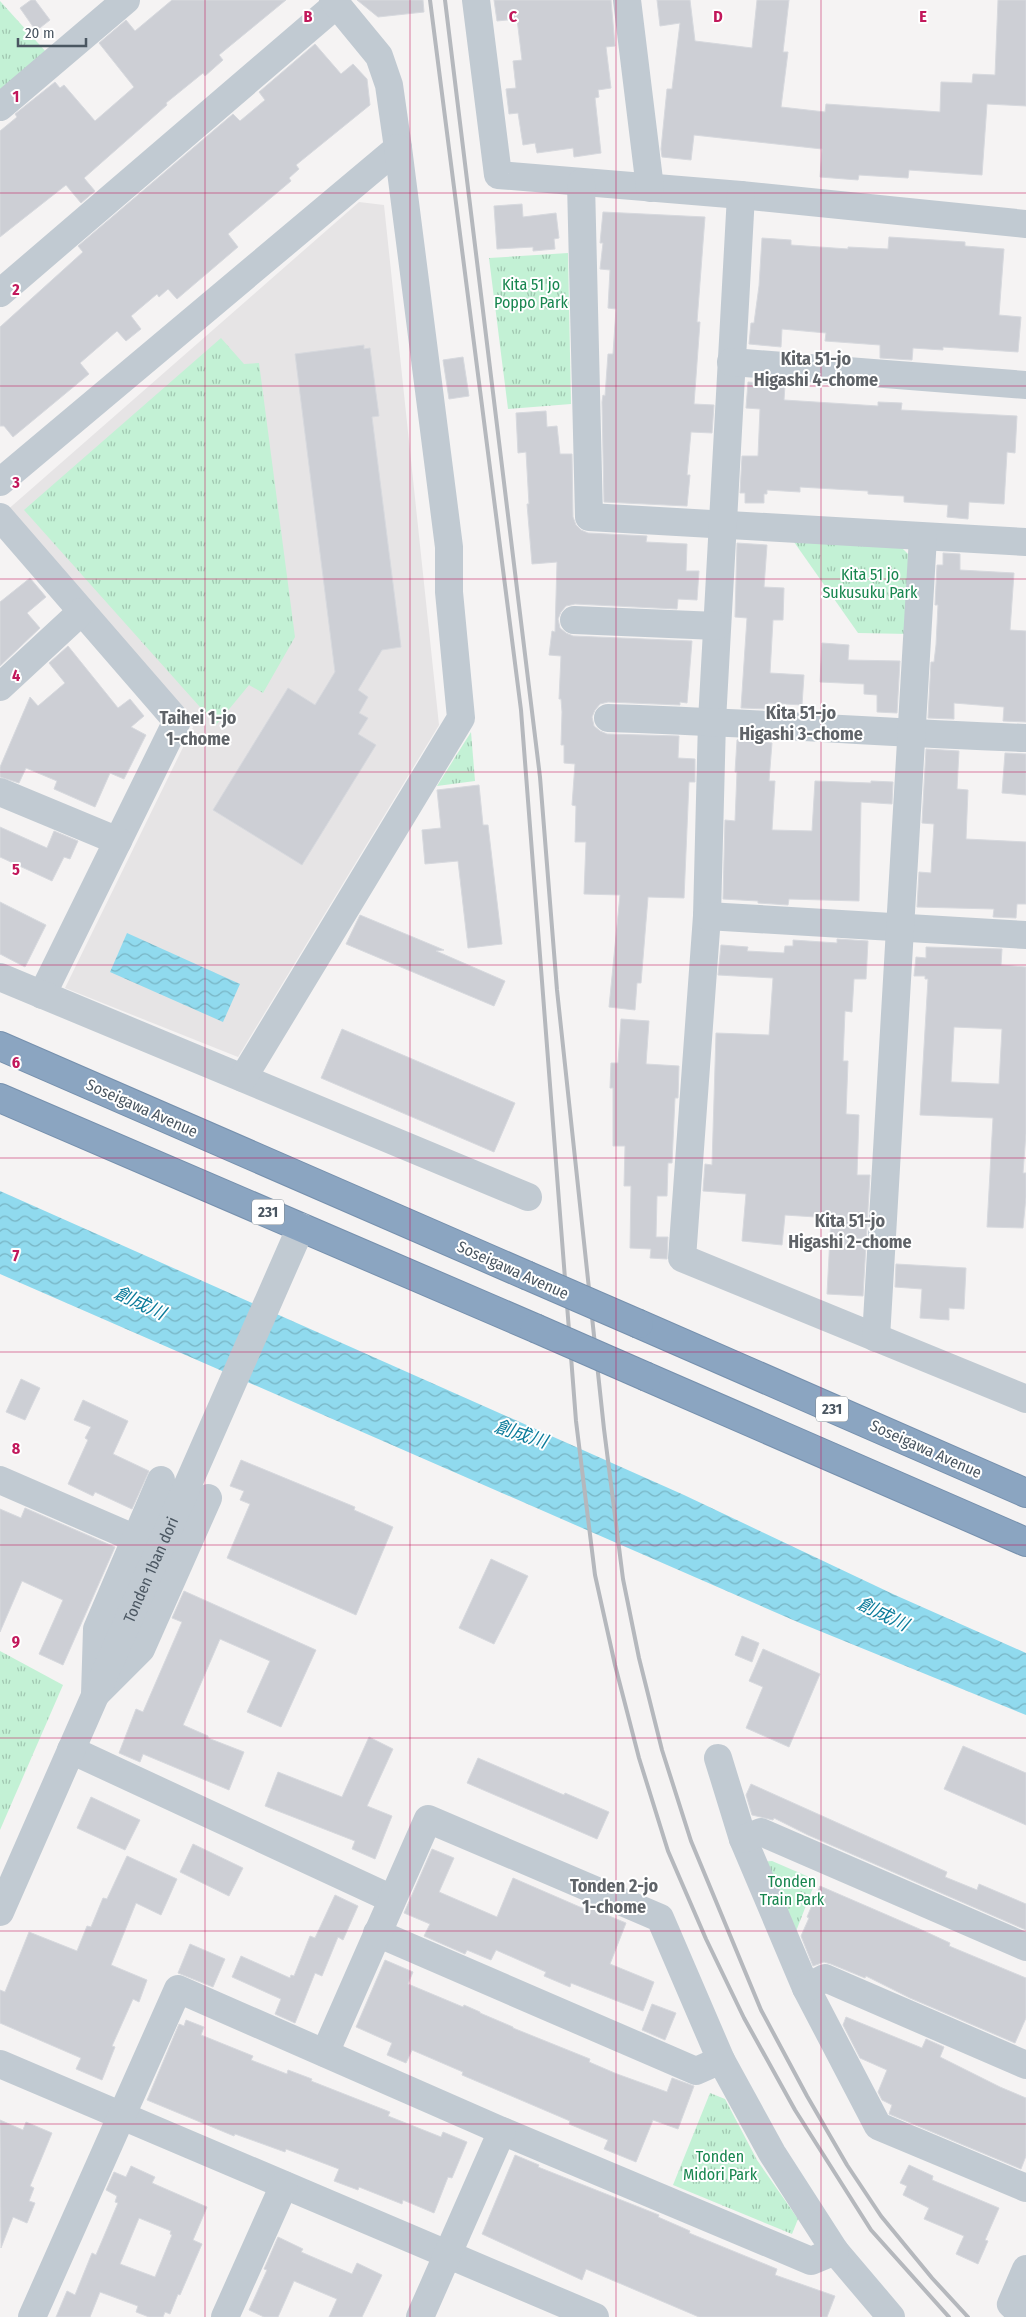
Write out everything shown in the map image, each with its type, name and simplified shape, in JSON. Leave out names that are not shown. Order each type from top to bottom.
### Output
[{"type":"highway","name":"Soseigawa Avenue","points":[[0,1046],[1026,1493]]},
{"type":"highway","name":"231","points":[[0,1098],[301,1226],[1026,1542]]},
{"type":"street","points":[[0,107],[126,0]]},
{"type":"street","points":[[476,0],[498,175],[741,195],[1026,224]]},
{"type":"street","points":[[626,0],[650,188]]},
{"type":"street","points":[[0,293],[335,2],[379,56],[389,85],[398,148],[449,547],[449,592],[461,718],[243,1078]]},
{"type":"street","points":[[0,482],[398,148]]},
{"type":"street","points":[[581,183],[589,517],[722,523],[1026,542]]},
{"type":"street","points":[[741,195],[716,626],[707,916],[682,1258],[1026,1399]]},
{"type":"street","points":[[731,362],[1026,385]]},
{"type":"street","points":[[0,517],[177,721],[42,995]]},
{"type":"street","points":[[876,1338],[902,928],[923,537]]},
{"type":"street","points":[[0,687],[81,612]]},
{"type":"street","points":[[574,620],[716,626]]},
{"type":"street","points":[[608,718],[712,721],[912,734],[1026,738]]},
{"type":"street","points":[[0,792],[118,841]]},
{"type":"street","points":[[707,916],[1026,935]]},
{"type":"street","points":[[0,977],[528,1198]]},
{"type":"street","name":"Tonden 1ban dori","points":[[0,1912],[301,1226]]},
{"type":"street","points":[[0,1480],[136,1539]]},
{"type":"street","points":[[95,1695],[97,1630],[161,1480]]},
{"type":"street","points":[[95,1695],[141,1649],[208,1498]]},
{"type":"street","points":[[71,1750],[392,1899]]},
{"type":"street","points":[[718,1758],[743,1839],[806,1988],[878,2126],[1026,2188]]},
{"type":"street","points":[[325,2053],[376,1933],[428,1819],[660,1918],[721,2060],[772,2153],[835,2251],[891,2317]]},
{"type":"street","points":[[743,1839],[761,1832],[1026,1947]]},
{"type":"street","points":[[376,1933],[696,2071],[721,2060]]},
{"type":"street","points":[[806,1988],[825,1978],[1026,2065]]},
{"type":"street","points":[[32,2317],[178,1989],[502,2131],[811,2261],[835,2251]]},
{"type":"street","points":[[0,2064],[587,2315]]},
{"type":"street","points":[[420,2317],[502,2131]]},
{"type":"street","points":[[225,2317],[284,2185]]},
{"type":"street","points":[[1024,2317],[1011,2304],[1026,2270]]},
{"type":"shaded area","points":[[359,202],[384,205],[439,725],[238,1057],[65,988],[193,727],[5,512]]},
{"type":"green space","points":[[0,1],[47,53],[0,94]]},
{"type":"green space","name":"Kita 51 jo Poppo Park","points":[[568,253],[571,404],[508,409],[489,258]]},
{"type":"green space","points":[[221,338],[244,364],[259,363],[295,637],[263,693],[249,685],[216,725],[24,510]]},
{"type":"green space","name":"Kita 51 jo Sukusuku Park","points":[[794,542],[900,546],[909,555],[909,634],[858,633]]},
{"type":"green space","points":[[471,732],[475,781],[437,786]]},
{"type":"green space","points":[[0,1651],[63,1685],[0,1830]]},
{"type":"green space","name":"Tonden Train Park","points":[[772,1861],[816,1880],[793,1939],[760,1862]]},
{"type":"green space","name":"Tonden Midori Park","points":[[710,2093],[725,2099],[757,2160],[798,2219],[792,2234],[673,2185]]},
{"type":"water","points":[[127,933],[240,984],[223,1022],[110,972]]},
{"type":"water","name":"創成川","points":[[0,1191],[684,1495],[895,1595],[1026,1653],[1026,1715],[800,1623],[0,1274]]},
{"type":"building","points":[[31,0],[35,0],[50,20],[36,31],[20,8]]},
{"type":"building","points":[[172,0],[286,0],[219,55],[223,60],[205,76],[203,73],[166,103],[167,105],[84,178],[95,191],[81,203],[66,185],[0,237],[0,131],[17,117],[15,114],[55,82],[60,88],[64,85],[95,121],[134,87],[99,43],[126,20],[135,31]]},
{"type":"building","points":[[357,0],[423,0],[424,12],[378,17]]},
{"type":"building","points":[[494,0],[611,0],[615,46],[606,47],[611,88],[598,90],[599,97],[595,98],[601,153],[574,157],[573,148],[537,153],[535,143],[523,145],[518,113],[509,114],[506,89],[516,88],[513,61],[522,60],[517,19],[497,21]]},
{"type":"building","points":[[657,0],[690,0],[695,41],[752,48],[757,0],[789,0],[783,52],[788,52],[781,107],[825,112],[826,104],[940,112],[941,82],[972,83],[973,74],[995,75],[998,0],[1026,0],[1026,106],[987,104],[982,175],[909,170],[908,178],[859,175],[858,180],[820,177],[822,149],[694,135],[691,160],[662,157],[661,149],[667,89],[672,89],[680,23],[660,26]]},
{"type":"building","points":[[315,44],[341,74],[353,64],[367,79],[370,105],[296,165],[299,169],[289,178],[291,181],[228,234],[238,247],[177,299],[168,289],[159,297],[157,294],[131,316],[141,329],[126,341],[117,331],[80,363],[89,374],[13,437],[4,426],[0,426],[0,327],[83,252],[78,246],[233,114],[240,121],[265,100],[259,92]]},
{"type":"building","points":[[522,204],[523,217],[556,213],[559,238],[554,239],[555,249],[533,251],[533,247],[497,249],[494,206]]},
{"type":"building","points":[[603,212],[705,217],[697,322],[700,322],[694,404],[714,405],[712,433],[691,432],[687,475],[690,475],[687,506],[604,502],[602,402],[603,395],[605,396],[608,354],[613,354],[616,309],[608,308],[610,270],[600,269],[603,243],[600,243]]},
{"type":"building","points":[[889,237],[965,242],[965,246],[1004,249],[999,315],[1021,317],[1018,352],[943,347],[943,350],[913,348],[912,360],[880,358],[880,345],[825,341],[826,333],[782,329],[781,347],[749,344],[751,323],[754,323],[759,286],[762,238],[791,240],[791,245],[848,249],[848,247],[888,249]]},
{"type":"building","points":[[364,345],[364,349],[370,348],[379,416],[372,417],[401,647],[382,650],[358,690],[368,697],[359,713],[368,718],[358,734],[376,745],[302,865],[213,810],[288,688],[315,705],[335,672],[295,354]]},
{"type":"building","points":[[463,357],[469,396],[449,399],[443,360]]},
{"type":"building","points":[[748,382],[785,385],[784,400],[878,406],[878,402],[902,403],[901,410],[1017,416],[1015,453],[1007,452],[1004,504],[969,502],[968,519],[947,517],[948,505],[904,502],[904,496],[868,494],[868,491],[800,487],[800,492],[767,490],[767,494],[764,494],[764,503],[745,503],[745,493],[740,493],[742,456],[758,456],[760,409],[746,408]]},
{"type":"building","points":[[546,411],[547,427],[557,426],[560,454],[572,454],[573,517],[576,525],[588,533],[647,536],[646,542],[687,544],[686,571],[699,571],[697,600],[678,599],[677,609],[575,604],[566,606],[558,619],[560,628],[573,636],[692,641],[687,703],[680,702],[680,705],[608,702],[600,704],[592,717],[594,726],[607,734],[679,736],[678,758],[695,759],[695,782],[689,782],[684,898],[648,897],[641,983],[637,983],[635,1010],[609,1007],[620,895],[584,894],[586,842],[575,842],[576,806],[572,805],[575,764],[564,763],[564,745],[561,745],[562,712],[561,699],[559,699],[561,656],[549,655],[552,631],[555,632],[557,562],[532,564],[527,504],[529,504],[526,452],[518,453],[516,413]]},
{"type":"building","points":[[737,543],[767,545],[764,587],[784,588],[783,620],[773,620],[770,673],[804,675],[802,705],[768,703],[768,709],[741,708],[747,618],[735,617]]},
{"type":"building","points":[[943,553],[960,554],[960,570],[1014,573],[1010,630],[1026,631],[1026,722],[1003,721],[1004,707],[954,703],[954,719],[928,718],[931,662],[934,662],[936,645],[937,565],[943,565]]},
{"type":"building","points":[[30,578],[46,597],[27,613],[40,628],[0,666],[0,602]]},
{"type":"building","points":[[822,643],[849,645],[848,660],[900,661],[897,713],[877,712],[877,695],[864,694],[864,684],[820,682]]},
{"type":"building","points":[[68,646],[118,708],[130,699],[144,716],[131,727],[146,735],[124,779],[110,773],[95,807],[54,789],[57,781],[26,768],[19,783],[0,777],[0,767],[30,697],[38,706],[65,683],[49,663]]},
{"type":"building","points":[[737,740],[772,743],[769,781],[775,781],[772,830],[812,831],[815,781],[893,782],[892,804],[861,802],[859,901],[789,899],[788,905],[723,899],[725,820],[735,821],[737,772],[735,772]]},
{"type":"building","points":[[926,749],[959,751],[957,789],[968,790],[966,839],[1026,842],[1026,904],[1017,904],[1016,918],[993,917],[994,909],[917,907],[919,872],[931,873],[934,824],[922,823]]},
{"type":"building","points":[[1005,753],[1026,754],[1026,795],[1002,793]]},
{"type":"building","points":[[479,785],[483,825],[488,825],[502,944],[468,948],[458,861],[425,864],[422,830],[441,828],[437,790]]},
{"type":"building","points":[[0,827],[47,848],[54,831],[78,841],[70,859],[64,857],[52,881],[0,857]]},
{"type":"building","points":[[0,902],[46,925],[25,967],[0,954]]},
{"type":"building","points":[[360,915],[444,950],[436,951],[505,981],[494,1006],[346,944]]},
{"type":"building","points":[[837,939],[868,941],[866,979],[854,979],[852,1012],[845,1011],[843,1061],[848,1061],[846,1114],[859,1115],[857,1175],[870,1175],[863,1296],[827,1294],[831,1218],[785,1215],[782,1245],[742,1241],[746,1194],[703,1191],[705,1164],[712,1165],[716,1033],[769,1035],[773,978],[718,975],[721,945],[748,947],[747,951],[784,953],[785,946],[793,946],[793,940],[837,943]]},
{"type":"building","points":[[926,947],[1002,949],[1001,965],[1026,967],[1026,1133],[1023,1173],[1026,1173],[1026,1197],[1023,1228],[987,1227],[993,1118],[920,1115],[928,979],[925,979],[925,976],[914,976],[916,957],[926,958]],"holes":[[[954,1027],[1002,1029],[999,1084],[951,1082]]]},
{"type":"building","points":[[621,1019],[649,1021],[646,1064],[679,1066],[678,1098],[675,1098],[672,1163],[668,1163],[667,1196],[657,1196],[656,1237],[668,1237],[667,1259],[650,1258],[651,1249],[630,1248],[631,1186],[624,1186],[625,1146],[613,1146],[613,1088],[610,1088],[611,1063],[618,1063]]},
{"type":"building","points":[[342,1029],[515,1103],[494,1152],[321,1078]]},
{"type":"building","points":[[896,1264],[966,1268],[964,1309],[949,1308],[949,1320],[920,1318],[922,1289],[895,1287]]},
{"type":"building","points":[[21,1379],[40,1388],[25,1420],[6,1412]]},
{"type":"building","points":[[83,1400],[128,1421],[113,1454],[149,1471],[132,1509],[95,1492],[93,1496],[68,1484],[88,1440],[85,1438],[91,1427],[74,1420]]},
{"type":"building","points":[[241,1460],[355,1507],[354,1510],[393,1527],[356,1615],[227,1558],[250,1504],[240,1500],[244,1491],[230,1486]]},
{"type":"building","points":[[25,1508],[115,1547],[63,1665],[39,1654],[63,1600],[22,1581],[0,1632],[0,1509],[21,1518]]},
{"type":"building","points":[[491,1559],[528,1576],[494,1644],[459,1628]]},
{"type":"building","points":[[184,1591],[316,1650],[281,1727],[247,1712],[270,1661],[220,1639],[183,1725],[208,1736],[208,1738],[244,1752],[229,1790],[143,1754],[140,1762],[119,1753],[136,1709],[143,1712],[182,1622],[172,1618]]},
{"type":"building","points":[[742,1636],[759,1643],[752,1662],[735,1655]]},
{"type":"building","points":[[763,1649],[820,1674],[789,1747],[746,1728],[763,1687],[749,1681]]},
{"type":"building","points":[[369,1737],[393,1749],[367,1806],[392,1816],[375,1859],[352,1849],[355,1841],[265,1806],[278,1772],[342,1797]]},
{"type":"building","points":[[963,1746],[1026,1773],[1026,1825],[944,1789]]},
{"type":"building","points":[[478,1758],[609,1812],[597,1839],[467,1783]]},
{"type":"building","points":[[751,1784],[947,1872],[945,1877],[977,1890],[979,1884],[1026,1904],[1026,1930],[808,1835],[774,1818],[773,1820],[752,1815],[746,1795]]},
{"type":"building","points":[[91,1797],[140,1820],[125,1850],[77,1828]]},
{"type":"building","points":[[193,1844],[243,1868],[229,1896],[180,1872]]},
{"type":"building","points":[[432,1849],[454,1858],[439,1892],[497,1917],[513,1878],[589,1911],[590,1908],[626,1923],[610,1964],[654,1982],[643,2011],[571,1983],[570,1987],[544,1976],[546,1972],[496,1950],[491,1960],[467,1950],[465,1954],[424,1936],[430,1924],[404,1913]]},
{"type":"building","points":[[127,1856],[177,1879],[161,1915],[136,1903],[111,1965],[147,1980],[139,2002],[133,1999],[112,2046],[115,2047],[102,2080],[76,2069],[81,2058],[0,2023],[0,1990],[5,1992],[29,1932],[77,1951],[87,1926],[91,1927],[103,1898],[107,1899]]},
{"type":"building","points":[[820,1886],[950,1943],[949,1946],[1026,1978],[1026,2018],[1015,2043],[910,1998],[866,1976],[865,1978],[824,1962],[813,1966],[801,1936]]},
{"type":"building","points":[[335,1895],[358,1906],[343,1940],[338,1937],[322,1976],[315,1973],[295,2023],[275,2014],[281,1999],[232,1977],[241,1956],[290,1978],[291,1975],[294,1976],[310,1936],[315,1938]]},
{"type":"building","points":[[190,1944],[225,1959],[213,1987],[178,1973]]},
{"type":"building","points":[[385,1960],[413,1972],[408,1984],[463,2007],[464,2005],[513,2028],[590,2059],[589,2062],[617,2074],[667,2092],[672,2078],[694,2086],[678,2129],[653,2120],[636,2162],[604,2149],[608,2140],[569,2124],[570,2121],[462,2075],[463,2072],[412,2050],[406,2063],[387,2055],[392,2043],[356,2027]]},
{"type":"building","points":[[652,2004],[676,2013],[665,2040],[642,2030]]},
{"type":"building","points":[[846,2017],[922,2048],[926,2039],[944,2047],[940,2057],[1026,2098],[1026,2156],[1021,2169],[889,2114],[892,2105],[882,2100],[878,2092],[887,2070],[860,2058],[843,2025]]},
{"type":"building","points":[[186,2020],[204,2027],[201,2035],[253,2056],[251,2060],[287,2074],[288,2070],[312,2079],[311,2081],[390,2112],[388,2116],[441,2137],[443,2132],[467,2142],[452,2178],[448,2177],[434,2213],[403,2200],[402,2204],[359,2187],[358,2190],[334,2181],[339,2169],[286,2149],[285,2152],[235,2134],[234,2136],[147,2100],[179,2024],[184,2026]]},
{"type":"building","points":[[0,2120],[23,2130],[26,2122],[52,2133],[30,2186],[34,2188],[29,2201],[35,2203],[27,2223],[13,2217],[1,2248]]},
{"type":"building","points":[[515,2155],[539,2165],[538,2167],[659,2215],[658,2217],[690,2231],[689,2233],[777,2269],[775,2275],[835,2296],[827,2317],[699,2317],[586,2269],[582,2280],[482,2234]]},
{"type":"building","points":[[909,2165],[933,2176],[932,2180],[999,2208],[985,2240],[988,2241],[978,2264],[956,2254],[964,2236],[924,2219],[929,2208],[903,2195],[907,2186],[900,2183]]},
{"type":"building","points":[[131,2166],[155,2177],[152,2183],[207,2207],[193,2240],[202,2244],[180,2295],[178,2294],[170,2314],[165,2312],[163,2317],[149,2317],[136,2312],[138,2306],[100,2292],[90,2317],[56,2317],[67,2291],[75,2295],[92,2253],[96,2255],[118,2203],[115,2202],[117,2196],[106,2190],[114,2172],[126,2177]],"holes":[[[139,2218],[171,2231],[170,2234],[172,2235],[155,2277],[120,2264]]]},
{"type":"building","points":[[278,2237],[303,2249],[301,2252],[352,2274],[357,2263],[382,2275],[362,2317],[329,2317],[337,2299],[294,2281],[278,2317],[264,2317],[249,2310],[267,2270],[264,2269]]},
{"type":"railway","points":[[430,0],[521,710],[576,1421],[595,1575],[615,1665],[639,1758],[668,1851],[706,1939],[744,2018],[795,2110],[871,2230],[949,2317]]},
{"type":"railway","points":[[445,0],[540,777],[557,990],[604,1429],[623,1579],[639,1658],[662,1750],[691,1841],[761,2010],[807,2096],[847,2165],[881,2216],[932,2278],[968,2317]]},
{"type":"district","name":"Kita 51-jo Higashi 4-chome","points":[[816,369]]},
{"type":"district","name":"Kita 51-jo Higashi 3-chome","points":[[801,723]]},
{"type":"district","name":"Taihei 1-jo 1-chome","points":[[198,728]]},
{"type":"district","name":"Kita 51-jo Higashi 2-chome","points":[[850,1231]]},
{"type":"district","name":"Tonden 2-jo 1-chome","points":[[614,1896]]}]
